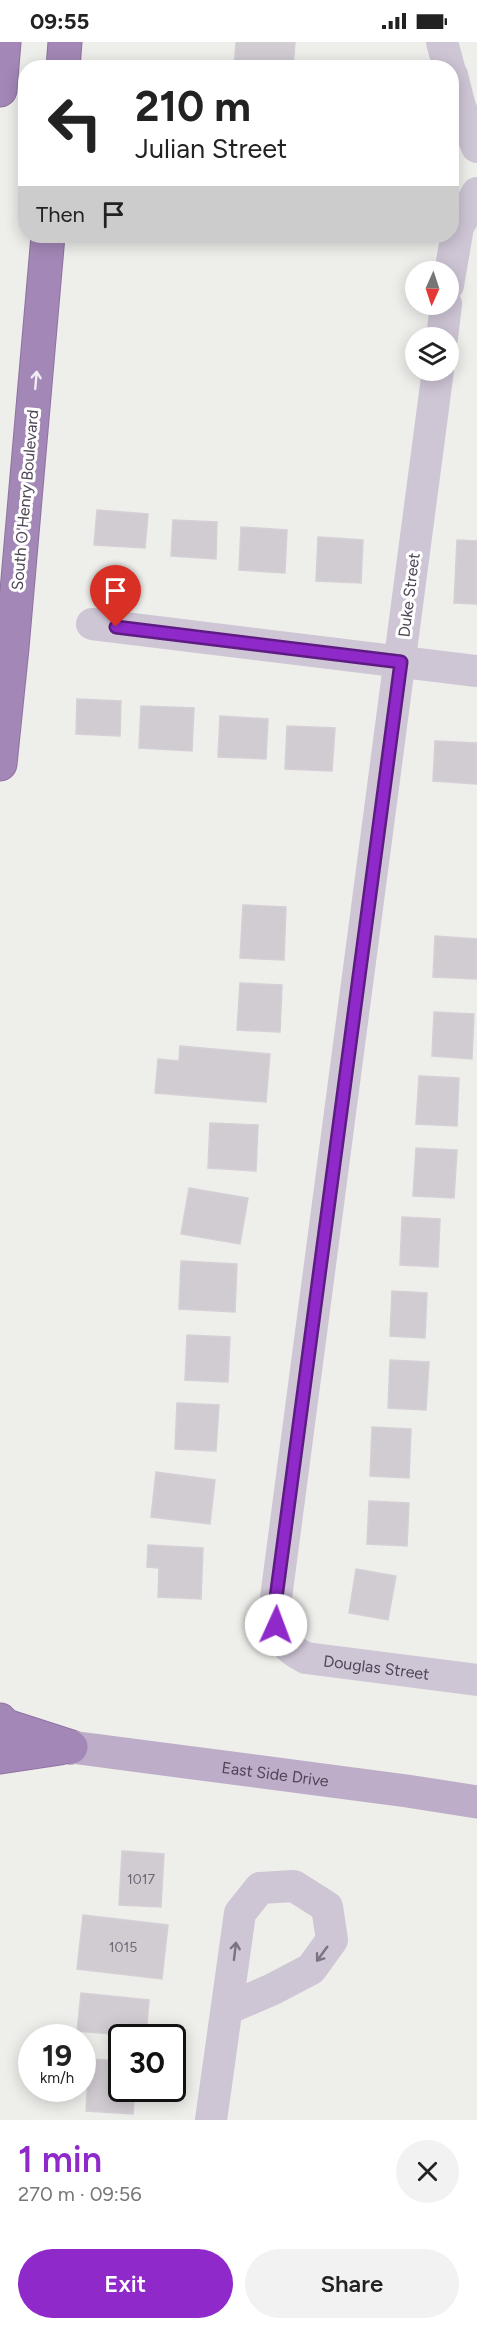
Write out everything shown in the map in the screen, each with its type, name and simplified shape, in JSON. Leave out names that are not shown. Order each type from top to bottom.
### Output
[{"type":"highway","points":[[0,90],[4,42]]},
{"type":"highway","points":[[64,60],[65,42]]},
{"type":"highway","name":"South O'Henry Boulevard","points":[[0,764],[47,243]]},
{"type":"highway","points":[[0,1720],[6,1726],[71,1747]]},
{"type":"highway","points":[[0,1757],[71,1747]]},
{"type":"main road","name":"East Side Drive","points":[[71,1747],[477,1802]]},
{"type":"street","points":[[442,42],[447,60]]},
{"type":"street","points":[[459,103],[477,147]]},
{"type":"street","points":[[459,225],[477,193]]},
{"type":"street","points":[[452,261],[455,243]]},
{"type":"street","name":"Duke Street","points":[[281,1640],[274,1613],[437,381]]},
{"type":"street","points":[[92,624],[477,671]]},
{"type":"street","name":"Douglas Street","points":[[281,1640],[291,1651],[306,1658],[477,1680]]},
{"type":"street","points":[[211,2120],[227,2009]]},
{"type":"building","points":[[236,42],[295,42],[294,60],[235,60]]},
{"type":"building","points":[[97,510],[148,514],[145,548],[94,545]]},
{"type":"building","points":[[173,520],[217,522],[216,559],[171,556]]},
{"type":"building","points":[[241,527],[287,530],[285,573],[239,570]]},
{"type":"building","points":[[318,537],[363,540],[361,583],[316,581]]},
{"type":"building","points":[[457,540],[477,541],[477,604],[454,603]]},
{"type":"building","points":[[77,699],[121,701],[120,736],[76,734]]},
{"type":"building","points":[[141,706],[194,708],[192,751],[139,748]]},
{"type":"building","points":[[220,716],[268,719],[266,759],[218,757]]},
{"type":"building","points":[[287,726],[335,728],[332,771],[285,769]]},
{"type":"building","points":[[435,741],[477,743],[477,784],[433,781]]},
{"type":"building","points":[[243,905],[286,907],[284,960],[240,958]]},
{"type":"building","points":[[435,936],[477,939],[477,979],[433,977]]},
{"type":"building","points":[[240,983],[282,985],[280,1032],[237,1030]]},
{"type":"building","points":[[434,1012],[474,1014],[472,1059],[432,1056]]},
{"type":"building","points":[[180,1046],[270,1054],[266,1102],[155,1093],[158,1059],[179,1061]]},
{"type":"building","points":[[419,1076],[459,1078],[457,1126],[416,1124]]},
{"type":"building","points":[[210,1123],[258,1125],[256,1171],[208,1168]]},
{"type":"building","points":[[416,1148],[457,1150],[454,1198],[413,1196]]},
{"type":"building","points":[[189,1188],[248,1198],[240,1244],[181,1234]]},
{"type":"building","points":[[402,1217],[440,1219],[438,1267],[400,1265]]},
{"type":"building","points":[[181,1261],[237,1264],[235,1312],[179,1309]]},
{"type":"building","points":[[392,1291],[427,1293],[425,1338],[390,1336]]},
{"type":"building","points":[[187,1335],[230,1337],[228,1382],[185,1380]]},
{"type":"building","points":[[390,1360],[429,1362],[426,1410],[388,1408]]},
{"type":"building","points":[[177,1403],[219,1405],[216,1451],[175,1449]]},
{"type":"building","points":[[372,1427],[411,1429],[409,1478],[370,1476]]},
{"type":"building","points":[[156,1472],[215,1480],[210,1524],[151,1517]]},
{"type":"building","points":[[369,1501],[409,1503],[407,1546],[367,1544]]},
{"type":"building","points":[[148,1545],[203,1548],[201,1599],[158,1597],[159,1568],[147,1567]]},
{"type":"building","points":[[356,1569],[396,1576],[388,1620],[349,1613]]},
{"type":"building","points":[[122,1851],[164,1854],[161,1907],[119,1905]]},
{"type":"building","points":[[83,1915],[168,1925],[162,1979],[77,1969]]},
{"type":"building","points":[[81,1993],[149,2000],[147,2024],[108,2024],[108,2034],[96,2033],[96,2024],[78,2024]]},
{"type":"building","points":[[96,2059],[108,2060],[108,2102],[134,2102],[133,2114],[86,2111],[87,2102],[96,2102]]},
{"type":"route","points":[[116,627],[401,662],[274,1613],[276,1625]]}]
